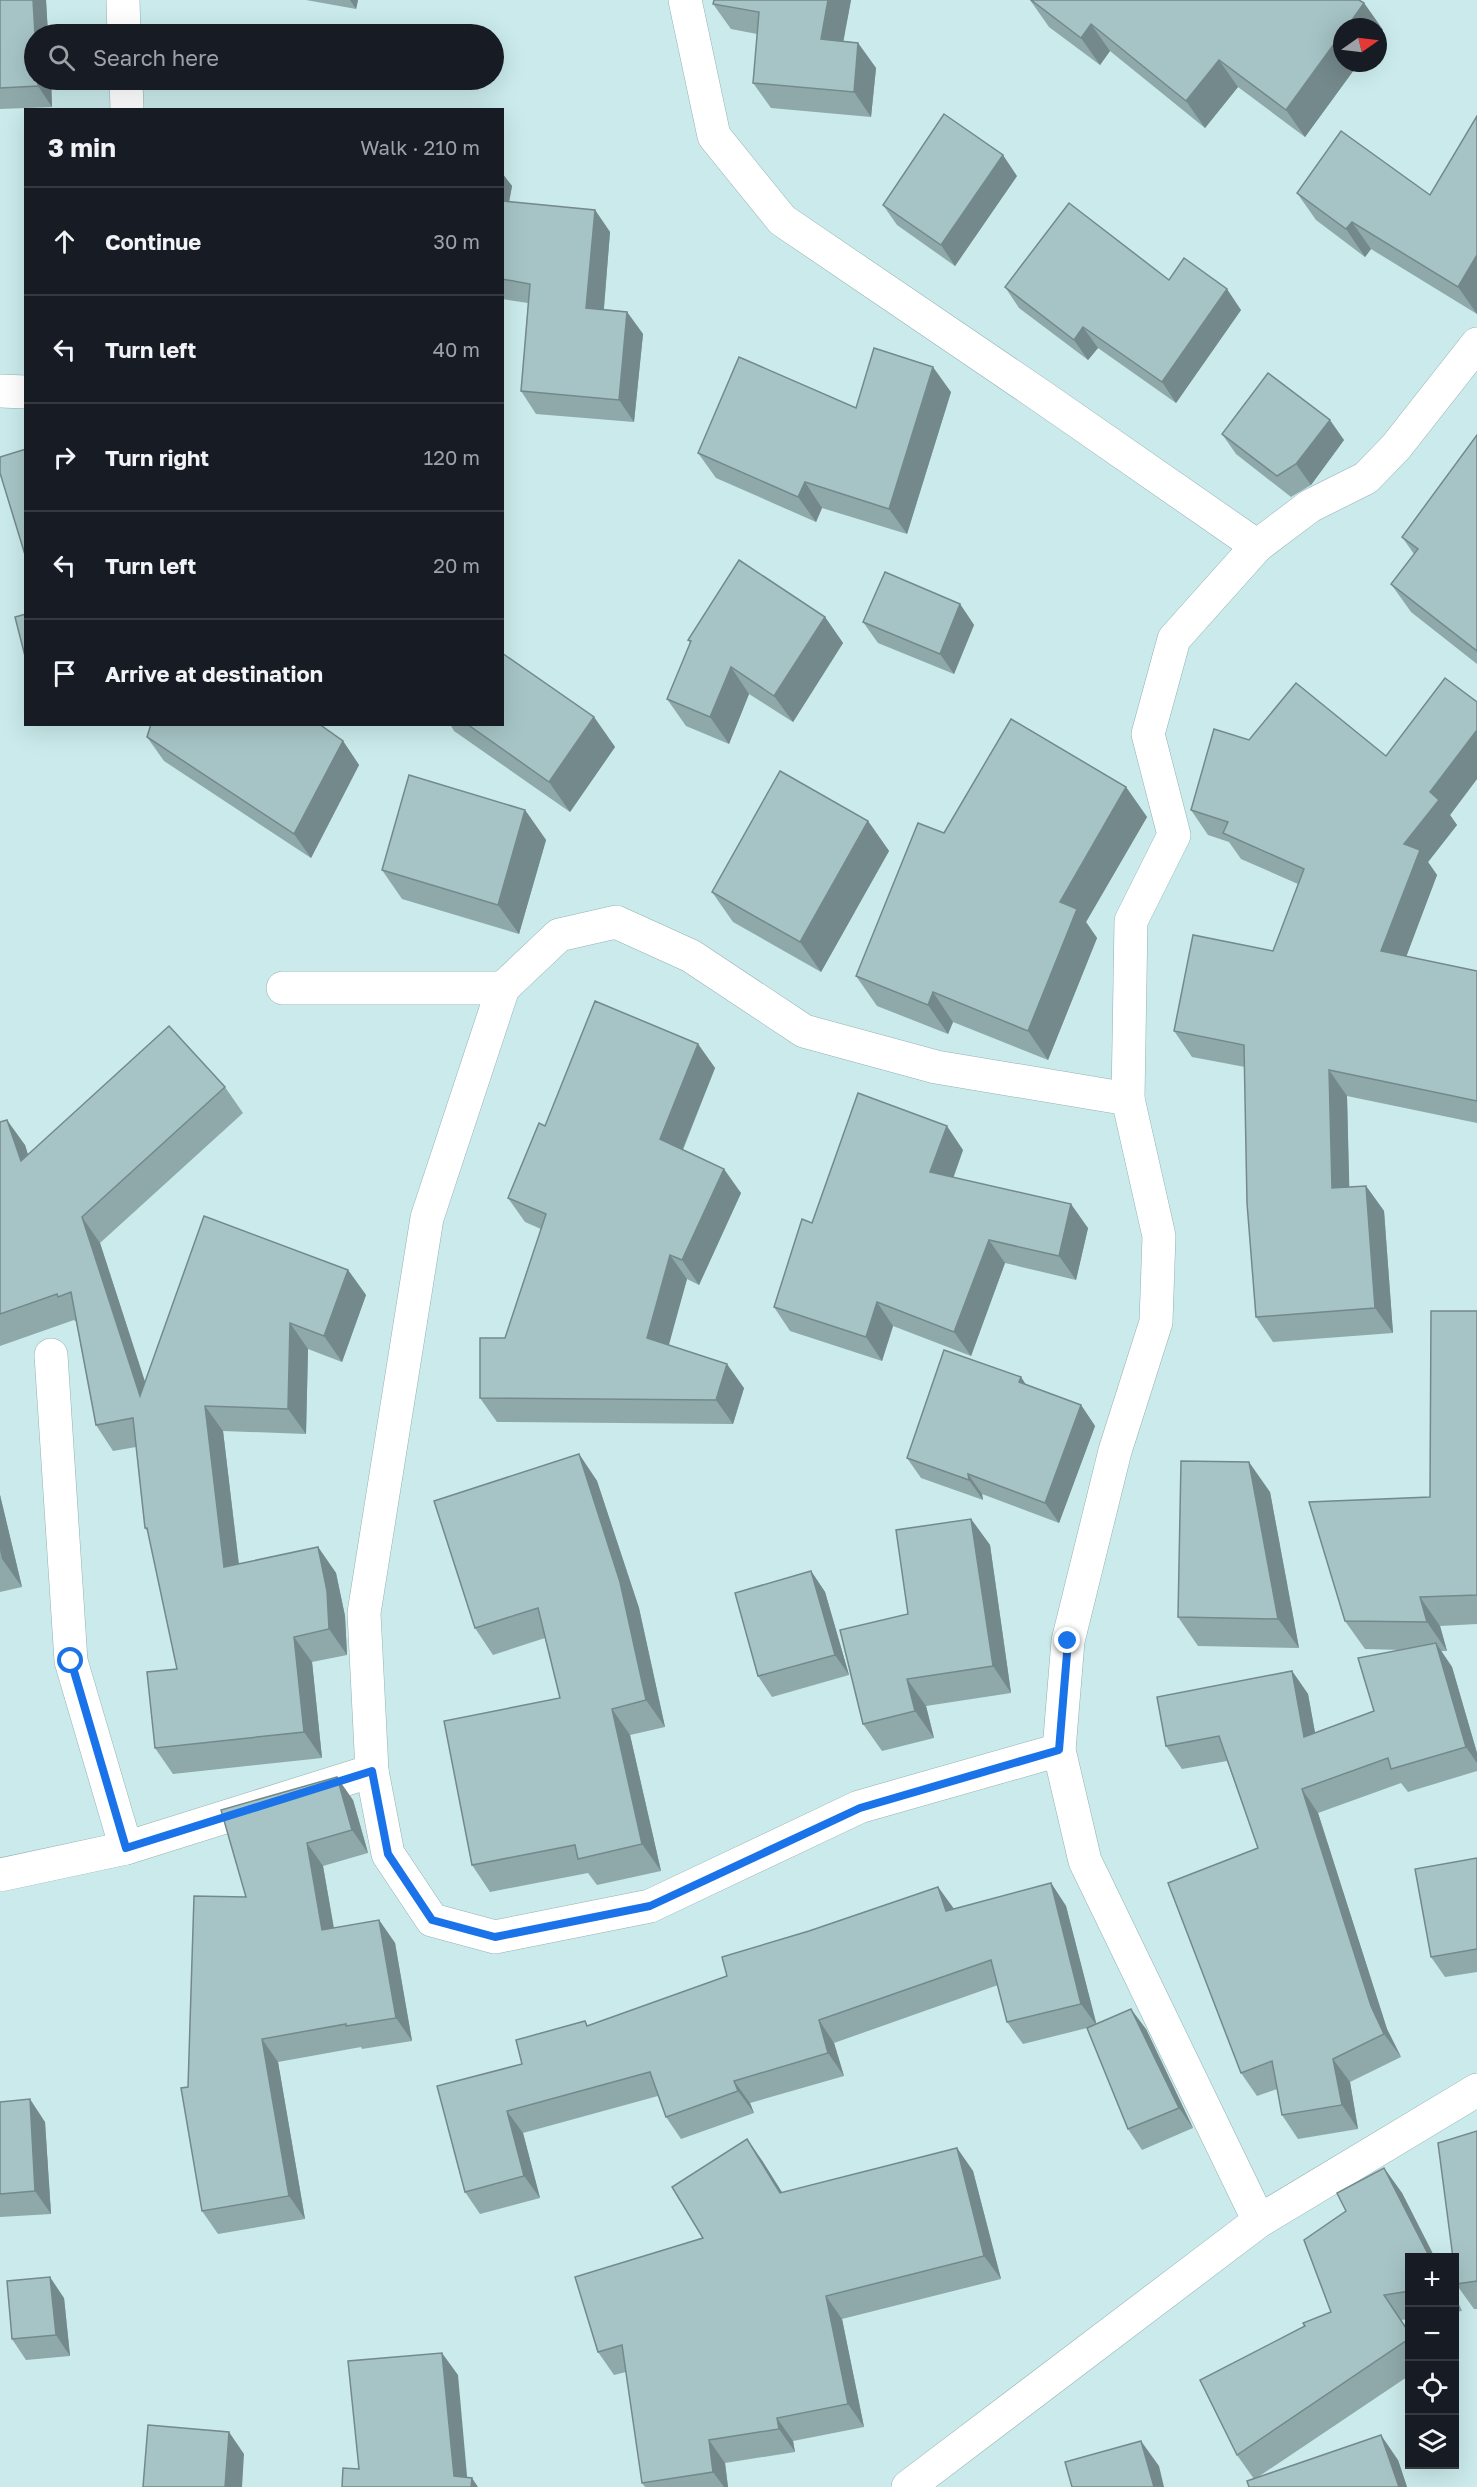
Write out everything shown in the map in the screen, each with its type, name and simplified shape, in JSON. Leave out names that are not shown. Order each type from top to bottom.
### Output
[{"type":"street","points":[[123,0],[124,24]]},
{"type":"street","points":[[685,0],[714,136],[782,220],[1257,546]]},
{"type":"street","points":[[126,90],[127,108]]},
{"type":"street","points":[[1259,2221],[1085,1861],[1059,1750],[1068,1641],[1115,1450],[1156,1322],[1159,1236],[1128,1099],[1131,921],[1173,835],[1148,734],[1174,639],[1257,546],[1310,507],[1366,478],[1396,447],[1477,344]]},
{"type":"street","points":[[0,391],[24,392]]},
{"type":"street","points":[[1059,1750],[860,1808],[650,1906],[495,1937],[432,1920],[388,1854],[372,1771],[364,1613],[427,1218],[503,988],[559,934],[616,922],[691,956],[804,1031],[936,1067],[1128,1099]]},
{"type":"street","points":[[283,988],[503,988]]},
{"type":"street","points":[[51,1355],[71,1661],[126,1848]]},
{"type":"street","points":[[0,1875],[126,1848],[372,1771]]},
{"type":"street","points":[[908,2487],[1259,2221],[1477,2090]]},
{"type":"building","points":[[0,0],[33,0],[34,24],[24,24],[24,87],[0,88]]},
{"type":"building","points":[[714,0],[828,0],[821,39],[858,43],[854,92],[753,83],[759,12],[713,4]]},
{"type":"building","points":[[1031,0],[1359,0],[1364,3],[1353,18],[1333,18],[1333,45],[1286,110],[1219,60],[1186,101],[1091,24],[1081,38]]},
{"type":"building","points":[[944,114],[1003,155],[941,245],[883,205]]},
{"type":"building","points":[[1477,116],[1477,255],[1458,287],[1352,222],[1346,229],[1297,193],[1341,131],[1430,195]]},
{"type":"building","points":[[504,201],[595,210],[586,308],[627,312],[619,400],[521,391],[530,284],[504,279]]},
{"type":"building","points":[[1069,203],[1169,280],[1184,258],[1227,289],[1162,382],[1083,327],[1074,340],[1005,287]]},
{"type":"building","points":[[874,348],[933,367],[889,509],[805,482],[798,497],[698,453],[739,357],[856,408]]},
{"type":"building","points":[[1268,373],[1330,420],[1296,464],[1277,476],[1222,434]]},
{"type":"building","points":[[1477,435],[1477,651],[1391,584],[1418,549],[1402,537]]},
{"type":"building","points":[[24,450],[24,551],[0,473],[0,457]]},
{"type":"building","points":[[739,560],[825,617],[774,696],[731,667],[710,717],[667,699],[691,641],[688,640]]},
{"type":"building","points":[[885,572],[960,604],[940,654],[863,622]]},
{"type":"building","points":[[24,615],[24,652],[15,617]]},
{"type":"building","points":[[504,654],[594,717],[549,782],[470,726],[504,726]]},
{"type":"building","points":[[1445,678],[1477,702],[1477,730],[1430,792],[1439,800],[1404,844],[1420,850],[1381,951],[1477,971],[1477,1101],[1329,1070],[1332,1188],[1366,1186],[1375,1308],[1256,1317],[1247,1203],[1244,1045],[1174,1031],[1193,935],[1273,951],[1304,869],[1223,833],[1228,822],[1191,810],[1214,729],[1249,740],[1296,683],[1386,756]]},
{"type":"building","points":[[1011,719],[1126,787],[1060,902],[1077,909],[1028,1031],[933,992],[928,1005],[856,976],[918,823],[944,833]]},
{"type":"building","points":[[150,726],[322,726],[343,741],[294,834],[147,737]]},
{"type":"building","points":[[780,771],[868,821],[800,942],[712,892]]},
{"type":"building","points":[[409,775],[525,810],[498,905],[382,870]]},
{"type":"building","points":[[595,1001],[698,1044],[660,1139],[724,1169],[682,1260],[670,1255],[647,1338],[727,1364],[716,1400],[480,1398],[480,1338],[505,1338],[546,1214],[508,1198],[539,1123],[545,1126]]},
{"type":"building","points":[[169,1026],[225,1087],[82,1217],[140,1396],[204,1216],[348,1270],[324,1336],[290,1323],[288,1409],[205,1406],[224,1567],[318,1547],[327,1591],[329,1629],[294,1637],[304,1732],[155,1748],[147,1672],[177,1669],[147,1528],[145,1528],[133,1418],[96,1425],[71,1292],[58,1297],[57,1294],[0,1314],[0,1122],[7,1120],[21,1161]]},
{"type":"building","points":[[858,1093],[947,1126],[930,1172],[1071,1204],[1059,1256],[989,1240],[954,1332],[877,1302],[866,1337],[774,1307],[802,1219],[812,1223]]},
{"type":"building","points":[[1431,1311],[1477,1311],[1477,1595],[1420,1597],[1427,1622],[1345,1621],[1309,1502],[1430,1497]]},
{"type":"building","points":[[944,1350],[1021,1377],[1019,1382],[1081,1405],[1045,1503],[968,1474],[969,1480],[907,1458]]},
{"type":"building","points":[[579,1454],[620,1582],[646,1700],[612,1709],[642,1844],[578,1859],[575,1845],[472,1865],[444,1721],[560,1698],[538,1608],[475,1628],[434,1501]]},
{"type":"building","points":[[1181,1461],[1249,1462],[1278,1619],[1178,1617]]},
{"type":"building","points":[[971,1519],[993,1666],[907,1679],[915,1711],[863,1724],[840,1630],[908,1614],[896,1530]]},
{"type":"building","points":[[811,1571],[835,1655],[758,1676],[735,1593]]},
{"type":"building","points":[[1436,1643],[1466,1747],[1391,1769],[1388,1758],[1302,1789],[1371,2006],[1384,2034],[1333,2059],[1342,2105],[1282,2115],[1272,2061],[1241,2073],[1168,1883],[1258,1848],[1219,1736],[1166,1746],[1157,1697],[1292,1671],[1304,1737],[1374,1711],[1358,1658]]},
{"type":"building","points":[[337,1777],[352,1830],[307,1843],[322,1930],[379,1920],[396,2018],[346,2026],[346,2024],[262,2039],[289,2196],[202,2211],[181,2088],[188,2087],[194,1896],[246,1897],[221,1810]]},
{"type":"building","points":[[1477,1858],[1477,1949],[1431,1957],[1415,1869]]},
{"type":"building","points":[[1051,1883],[1081,2004],[1007,2022],[991,1960],[819,2020],[828,2053],[734,2081],[738,2091],[666,2117],[650,2072],[507,2111],[524,2176],[465,2192],[437,2086],[522,2064],[516,2040],[585,2021],[587,2026],[727,1976],[722,1957],[809,1931],[938,1887],[946,1911]]},
{"type":"building","points":[[1131,2009],[1179,2108],[1128,2129],[1087,2028]]},
{"type":"building","points":[[30,2099],[35,2191],[0,2194],[0,2102]]},
{"type":"building","points":[[1477,2131],[1477,2281],[1459,2284],[1459,2253],[1452,2253],[1438,2143]]},
{"type":"building","points":[[747,2139],[780,2193],[957,2148],[984,2256],[826,2296],[848,2404],[777,2418],[779,2429],[709,2440],[713,2472],[642,2483],[622,2345],[598,2352],[575,2277],[703,2238],[672,2187]]},
{"type":"building","points":[[1384,2168],[1427,2253],[1405,2253],[1405,2292],[1384,2295],[1405,2326],[1405,2341],[1237,2455],[1200,2380],[1305,2326],[1303,2323],[1331,2312],[1304,2240],[1346,2211],[1337,2193]]},
{"type":"building","points":[[50,2277],[56,2335],[12,2339],[7,2281]]},
{"type":"building","points":[[442,2353],[454,2476],[472,2478],[471,2487],[342,2487],[343,2468],[359,2469],[348,2361]]},
{"type":"building","points":[[148,2425],[229,2432],[225,2487],[143,2487]]},
{"type":"building","points":[[1381,2435],[1399,2487],[1249,2487],[1247,2481]]},
{"type":"building","points":[[1141,2441],[1154,2487],[1072,2487],[1065,2462]]},
{"type":"route","points":[[71,1661],[126,1848],[372,1771],[388,1854],[432,1920],[495,1937],[650,1906],[860,1808],[1059,1750],[1068,1641]]}]
